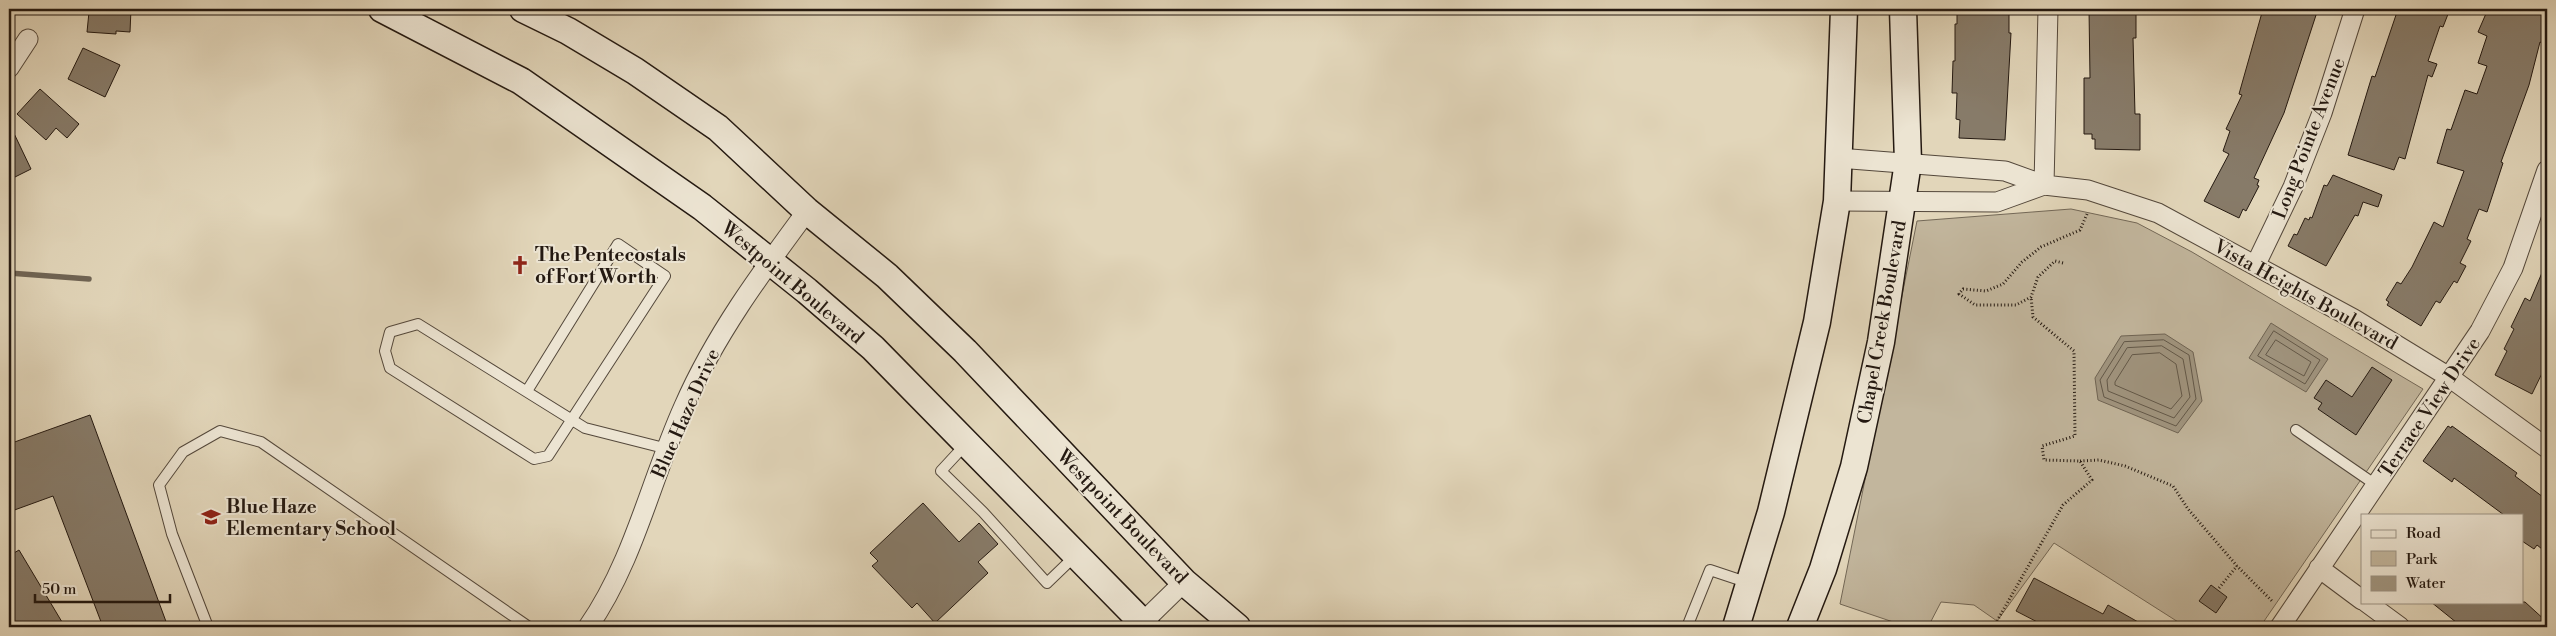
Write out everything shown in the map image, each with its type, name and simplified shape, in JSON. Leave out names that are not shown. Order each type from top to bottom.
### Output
[{"type":"main road","name":"Westpoint Boulevard","points":[[382,9],[521,81],[702,207],[771,262],[873,348],[1144,625]]},
{"type":"main road","name":"Westpoint Boulevard","points":[[523,9],[568,31],[635,71],[718,128],[807,211],[887,276],[965,351],[1184,582],[1237,627]]},
{"type":"main road","points":[[1736,627],[1772,512],[1817,322],[1837,201],[1843,94],[1844,9]]},
{"type":"main road","name":"Chapel Creek Boulevard","points":[[1800,627],[1823,569],[1854,467],[1881,342],[1908,162],[1903,9]]},
{"type":"street","points":[[2044,185],[2048,9]]},
{"type":"street","name":"Long Pointe Avenue","points":[[2256,264],[2293,187],[2322,113],[2355,9]]},
{"type":"street","points":[[9,68],[28,39]]},
{"type":"street","name":"Vista Heights Boulevard","points":[[1838,158],[2005,171],[2044,185],[2088,190],[2158,213],[2256,264],[2354,319],[2449,377],[2547,448]]},
{"type":"street","name":"Terrace View Drive","points":[[2280,627],[2480,331],[2513,268],[2547,170]]},
{"type":"street","name":"Vista Heights Boulevard","points":[[1837,201],[1997,202],[2044,185]]},
{"type":"street","name":"Blue Haze Drive","points":[[588,627],[604,604],[619,574],[684,406],[723,329],[807,211]]},
{"type":"street","points":[[2320,568],[2361,599]]},
{"type":"street","points":[[1144,625],[1184,582]]},
{"type":"street","points":[[2369,604],[2400,627]]},
{"type":"lane","points":[[527,391],[618,244],[665,276],[573,420],[548,456],[534,459],[390,368],[384,351],[390,332],[418,324],[527,391],[573,420],[585,428],[668,449]]},
{"type":"lane","points":[[2296,430],[2376,485]]},
{"type":"lane","points":[[208,627],[172,534],[159,485],[183,452],[220,431],[261,442],[529,627]]},
{"type":"lane","points":[[967,444],[941,471],[982,512],[1047,583],[1076,555]]},
{"type":"lane","points":[[1687,627],[1710,570],[1750,583]]},
{"type":"path","points":[[2030,297],[2016,305],[1976,305],[1959,294],[1963,289],[1986,291],[2003,284],[2022,262],[2041,247],[2080,230],[2087,214]]},
{"type":"path","points":[[2063,263],[2055,261],[2038,277],[2030,297],[2033,317],[2074,351],[2075,436],[2042,446],[2044,460],[2100,460],[2125,466],[2173,486],[2188,509],[2237,566],[2272,601]]},
{"type":"path","points":[[1997,621],[2064,505],[2092,480],[2080,461]]},
{"type":"path","points":[[2218,588],[2237,566]]},
{"type":"green space","points":[[2071,209],[2137,223],[2192,252],[2423,389],[2260,627],[2186,627],[2054,543],[1997,621],[1974,605],[1941,602],[1928,627],[1908,627],[1840,604],[1917,221]]},
{"type":"water","points":[[2271,323],[2328,359],[2306,392],[2249,358]]},
{"type":"water","points":[[2165,334],[2193,352],[2202,401],[2178,433],[2098,400],[2095,378],[2121,336]]},
{"type":"building","points":[[95,9],[131,9],[130,32],[116,31],[116,34],[87,32],[89,12],[95,12]]},
{"type":"building","points":[[2089,9],[2136,9],[2136,38],[2133,38],[2135,114],[2140,114],[2140,150],[2095,149],[2095,139],[2092,139],[2092,134],[2084,134],[2084,78],[2090,78]]},
{"type":"building","points":[[2263,9],[2318,9],[2284,113],[2254,178],[2259,180],[2257,185],[2259,186],[2246,211],[2243,209],[2239,218],[2204,201],[2229,154],[2223,151],[2230,131],[2226,129],[2242,95],[2239,94]]},
{"type":"building","points":[[2398,9],[2450,9],[2443,27],[2440,26],[2428,61],[2437,64],[2432,77],[2428,75],[2405,159],[2399,157],[2394,170],[2348,155],[2372,76],[2375,77]]},
{"type":"building","points":[[2488,9],[2547,9],[2547,45],[2540,42],[2529,85],[2501,162],[2503,163],[2487,212],[2479,209],[2467,239],[2471,241],[2460,263],[2466,266],[2457,283],[2454,281],[2440,303],[2436,301],[2421,326],[2387,305],[2389,302],[2386,300],[2397,282],[2401,284],[2412,267],[2434,222],[2443,227],[2464,171],[2437,163],[2447,129],[2451,130],[2465,90],[2477,94],[2487,66],[2478,63],[2487,36],[2478,32]]},
{"type":"building","points":[[2009,12],[2009,33],[2011,33],[2005,140],[1959,138],[1960,120],[1956,119],[1957,93],[1952,93],[1957,13]]},
{"type":"building","points":[[83,48],[120,65],[105,97],[68,79]]},
{"type":"building","points":[[40,89],[79,124],[67,138],[56,128],[46,140],[17,114]]},
{"type":"building","points":[[9,123],[31,169],[9,180]]},
{"type":"building","points":[[2333,175],[2382,195],[2378,207],[2363,202],[2358,216],[2355,215],[2326,266],[2288,246],[2294,234],[2297,235],[2305,218],[2309,220],[2310,217],[2312,218],[2324,185],[2327,186]]},
{"type":"building","points":[[2547,261],[2547,363],[2532,394],[2495,375],[2507,351],[2504,349],[2514,329],[2511,327],[2525,298],[2530,301]]},
{"type":"building","points":[[2372,367],[2392,380],[2356,435],[2318,409],[2322,403],[2314,398],[2326,380],[2352,397]]},
{"type":"building","points":[[90,415],[168,627],[103,627],[53,496],[9,512],[9,444]]},
{"type":"building","points":[[2448,426],[2451,428],[2452,426],[2517,473],[2515,476],[2547,500],[2547,553],[2537,545],[2534,549],[2524,542],[2524,514],[2503,514],[2454,478],[2452,482],[2423,461]]},
{"type":"building","points":[[923,503],[959,542],[979,523],[998,544],[978,562],[988,573],[935,623],[917,603],[912,608],[872,566],[878,561],[870,553]]},
{"type":"building","points":[[19,550],[65,627],[9,627],[9,556]]},
{"type":"building","points":[[2034,578],[2103,614],[2108,605],[2147,627],[2047,627],[2016,611]]},
{"type":"building","points":[[2211,585],[2227,597],[2216,613],[2199,601]]},
{"type":"building","points":[[2525,602],[2547,622],[2547,627],[2462,627],[2433,604],[2524,604]]},
{"type":"waterway","points":[[9,273],[89,279]]},
{"type":"place","name":"The Pentecostals of Fort Worth","points":[[520,265]]},
{"type":"place","name":"Blue Haze Elementary School","points":[[211,517]]}]
